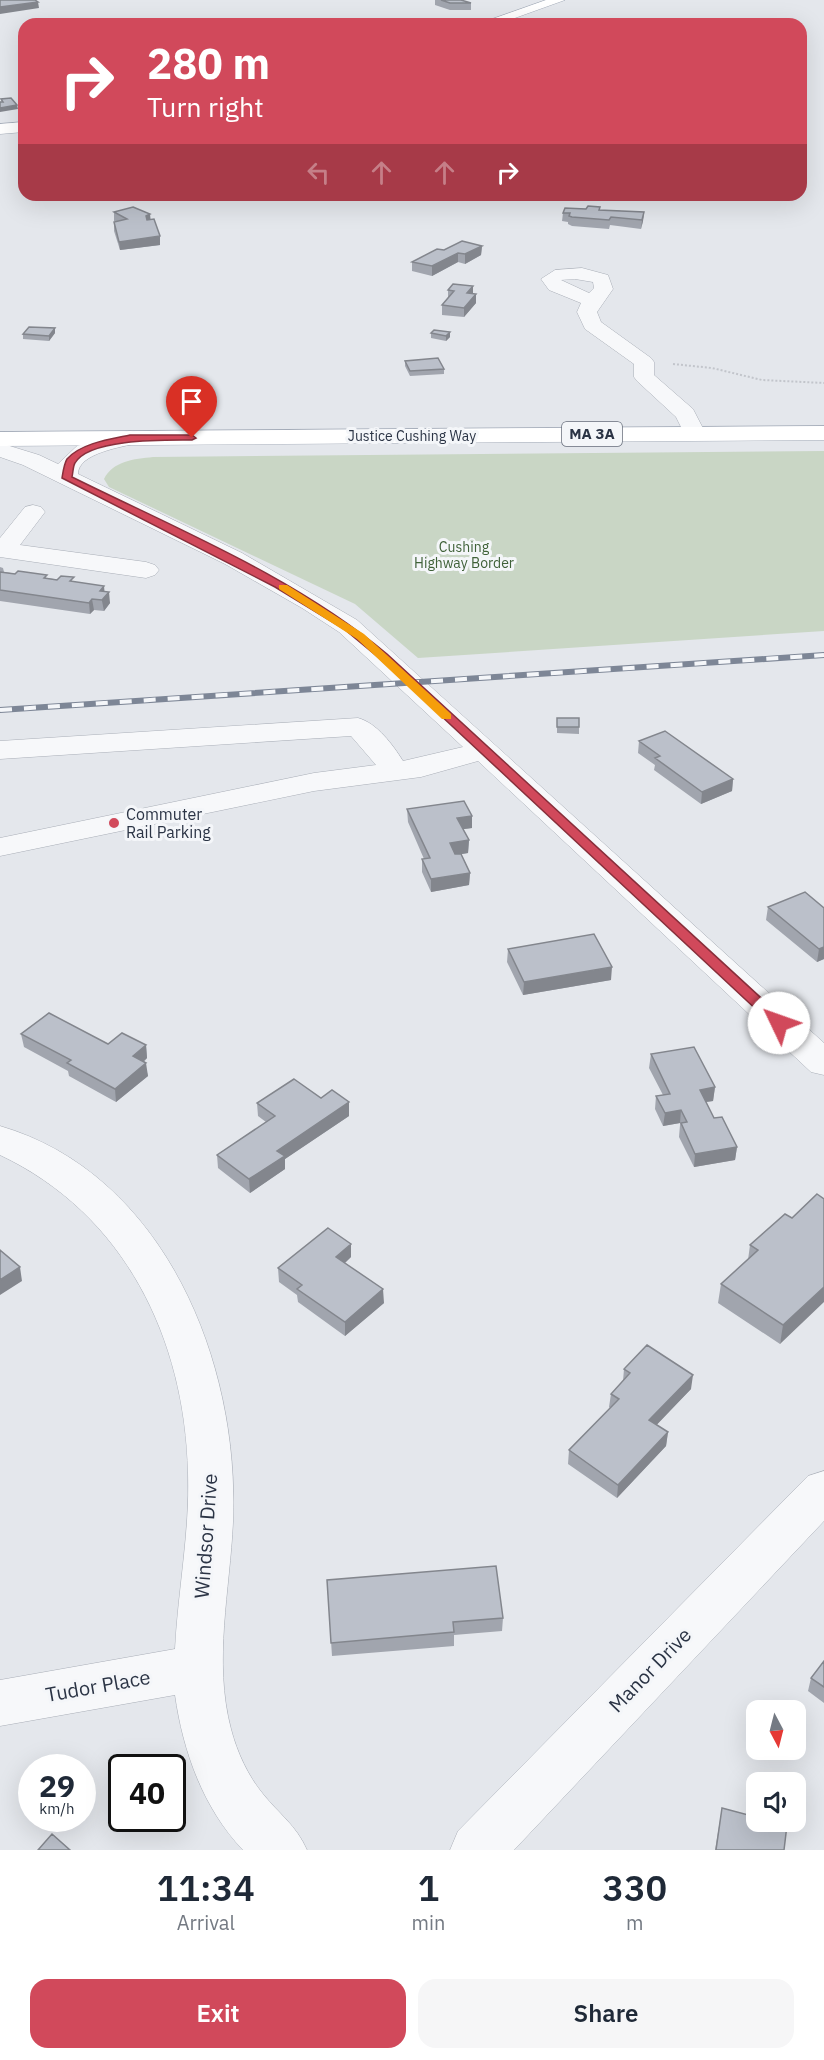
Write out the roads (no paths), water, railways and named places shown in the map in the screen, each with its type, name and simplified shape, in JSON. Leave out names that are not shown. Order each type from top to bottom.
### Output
[{"type":"main road","points":[[504,18],[559,0]]},
{"type":"main road","points":[[0,129],[18,128]]},
{"type":"main road","name":"Justice Cushing Way","points":[[0,439],[824,433]]},
{"type":"street","points":[[592,301],[587,312],[592,326],[645,364],[644,377],[686,414],[695,434]]},
{"type":"street","points":[[67,478],[70,462],[78,455],[108,442],[130,438]]},
{"type":"street","points":[[0,450],[31,460],[172,530],[279,585],[348,626],[824,1063]]},
{"type":"street","points":[[33,512],[3,550],[146,570]]},
{"type":"street","points":[[106,564],[138,545],[172,530]]},
{"type":"street","points":[[0,750],[358,727],[383,752],[395,773]]},
{"type":"street","points":[[0,847],[314,782],[395,773],[483,752]]},
{"type":"street","name":"Windsor Drive","points":[[0,1139],[34,1155],[74,1180],[102,1206],[128,1232],[154,1270],[179,1317],[206,1412],[211,1463],[210,1521],[197,1668],[207,1736],[220,1770],[236,1801],[280,1850]]},
{"type":"street","name":"Manor Drive","points":[[477,1850],[824,1490]]},
{"type":"street","name":"Tudor Place","points":[[0,1703],[197,1668]]},
{"type":"railway","points":[[0,710],[824,655]]},
{"type":"place","name":"Commuter Rail Parking","points":[[114,823]]},
{"type":"park label","name":"Cushing Highway Border","points":[[464,556]]}]
